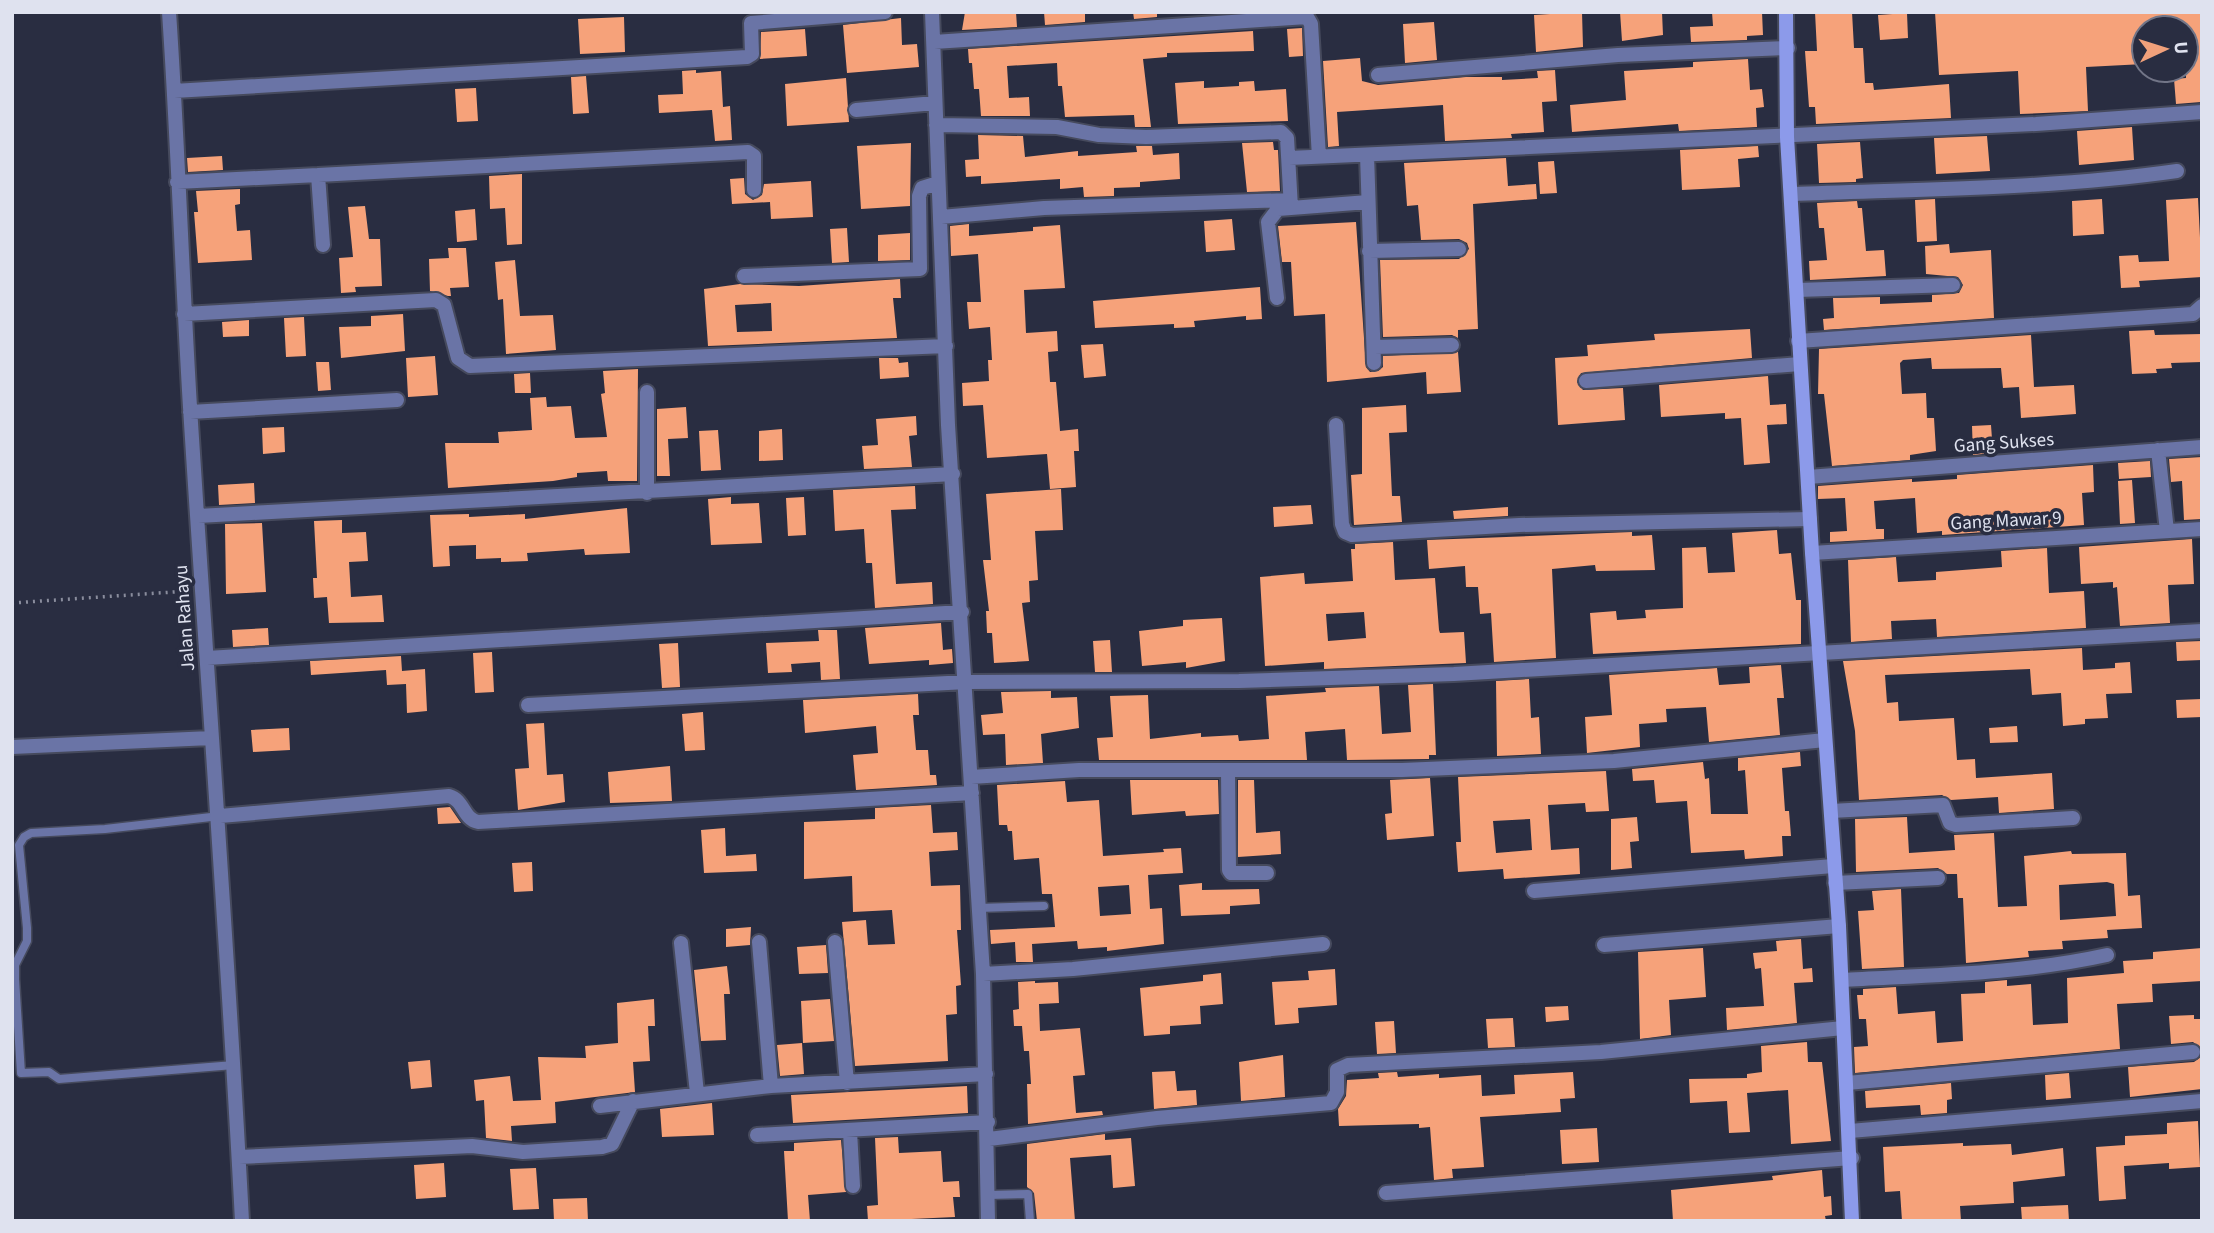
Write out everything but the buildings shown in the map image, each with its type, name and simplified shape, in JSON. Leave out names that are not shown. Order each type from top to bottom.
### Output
[{"type":"street","name":"Jalan Rahayu","points":[[169,12],[184,314],[211,738],[220,817],[242,1221]]},
{"type":"street","points":[[174,91],[747,57],[752,54],[751,23],[885,12]]},
{"type":"street","points":[[932,12],[946,346],[983,974],[989,1139],[988,1221]]},
{"type":"street","points":[[1786,12],[1787,137],[1798,341],[1839,926],[1853,1221]]},
{"type":"street","points":[[934,42],[1307,17],[1311,23],[1319,157]]},
{"type":"street","points":[[1378,75],[1618,55],[1788,48]]},
{"type":"street","points":[[856,110],[935,103]]},
{"type":"street","points":[[1289,158],[1787,137],[2202,112]]},
{"type":"street","points":[[936,125],[1057,127],[1100,135],[1146,137],[1270,130],[1281,132],[1287,138],[1290,204]]},
{"type":"street","points":[[177,181],[748,152],[754,156],[754,190]]},
{"type":"street","points":[[1367,155],[1374,363]]},
{"type":"street","points":[[1792,194],[1973,188],[2127,178],[2177,171]]},
{"type":"street","points":[[318,175],[323,245]]},
{"type":"street","points":[[744,276],[920,269],[919,196],[922,188],[939,183]]},
{"type":"street","points":[[940,217],[1044,208],[1367,202]]},
{"type":"street","points":[[1277,298],[1268,222],[1278,209],[1290,204]]},
{"type":"street","points":[[1369,251],[1459,249]]},
{"type":"street","points":[[1797,290],[1953,285]]},
{"type":"street","points":[[184,314],[436,300],[444,305],[458,358],[470,366],[946,346]]},
{"type":"street","points":[[1798,341],[2193,314],[2202,306]]},
{"type":"street","points":[[1374,347],[1452,345]]},
{"type":"street","points":[[1586,381],[1800,364]]},
{"type":"street","points":[[647,392],[647,493]]},
{"type":"street","points":[[190,412],[397,400]]},
{"type":"street","points":[[1336,425],[1342,524],[1345,532],[1352,536],[1519,525],[1810,519]]},
{"type":"street","name":"Gang Sukses","points":[[1808,477],[2202,447]]},
{"type":"street","points":[[2158,450],[2167,531]]},
{"type":"street","points":[[198,516],[953,474]]},
{"type":"street","name":"Gang Mawar 9","points":[[1812,553],[2202,528]]},
{"type":"street","points":[[207,658],[962,612]]},
{"type":"street","points":[[528,705],[967,681],[1239,681],[1454,674],[2202,631]]},
{"type":"street","points":[[12,747],[211,738]]},
{"type":"street","points":[[971,777],[1079,770],[1402,770],[1614,761],[1825,740]]},
{"type":"street","points":[[1227,772],[1229,870],[1231,873],[1267,873]]},
{"type":"street","points":[[220,817],[449,796],[461,802],[469,818],[478,821],[972,793]]},
{"type":"street","points":[[1831,811],[1943,805],[1950,823],[1956,825],[2073,818]]},
{"type":"street","points":[[1535,891],[1833,866]]},
{"type":"street","points":[[1835,883],[1938,878]]},
{"type":"street","points":[[1604,944],[1839,926]]},
{"type":"street","points":[[759,942],[771,1086]]},
{"type":"street","points":[[835,942],[847,1083]]},
{"type":"street","points":[[681,943],[696,1093]]},
{"type":"street","points":[[983,974],[1073,969],[1323,944]]},
{"type":"street","points":[[1842,979],[1959,974],[2078,962],[2107,956]]},
{"type":"street","points":[[989,1139],[1157,1118],[1331,1103],[1336,1092],[1337,1070],[1348,1065],[1601,1052],[1843,1028]]},
{"type":"street","points":[[1847,1083],[2193,1052]]},
{"type":"street","points":[[600,1106],[771,1086],[986,1074]]},
{"type":"street","points":[[239,1157],[472,1146],[523,1152],[602,1147],[612,1144],[633,1101]]},
{"type":"street","points":[[1850,1131],[2202,1101]]},
{"type":"street","points":[[757,1135],[988,1122]]},
{"type":"street","points":[[850,1131],[853,1186]]},
{"type":"street","points":[[1386,1193],[1852,1158]]},
{"type":"lane","points":[[220,817],[105,829],[31,833],[21,840],[27,941],[15,965],[16,1074],[49,1072],[60,1079],[234,1065]]},
{"type":"lane","points":[[978,908],[1044,906]]},
{"type":"lane","points":[[988,1195],[1028,1194],[1030,1221]]},
{"type":"path","points":[[12,603],[202,590]]}]
